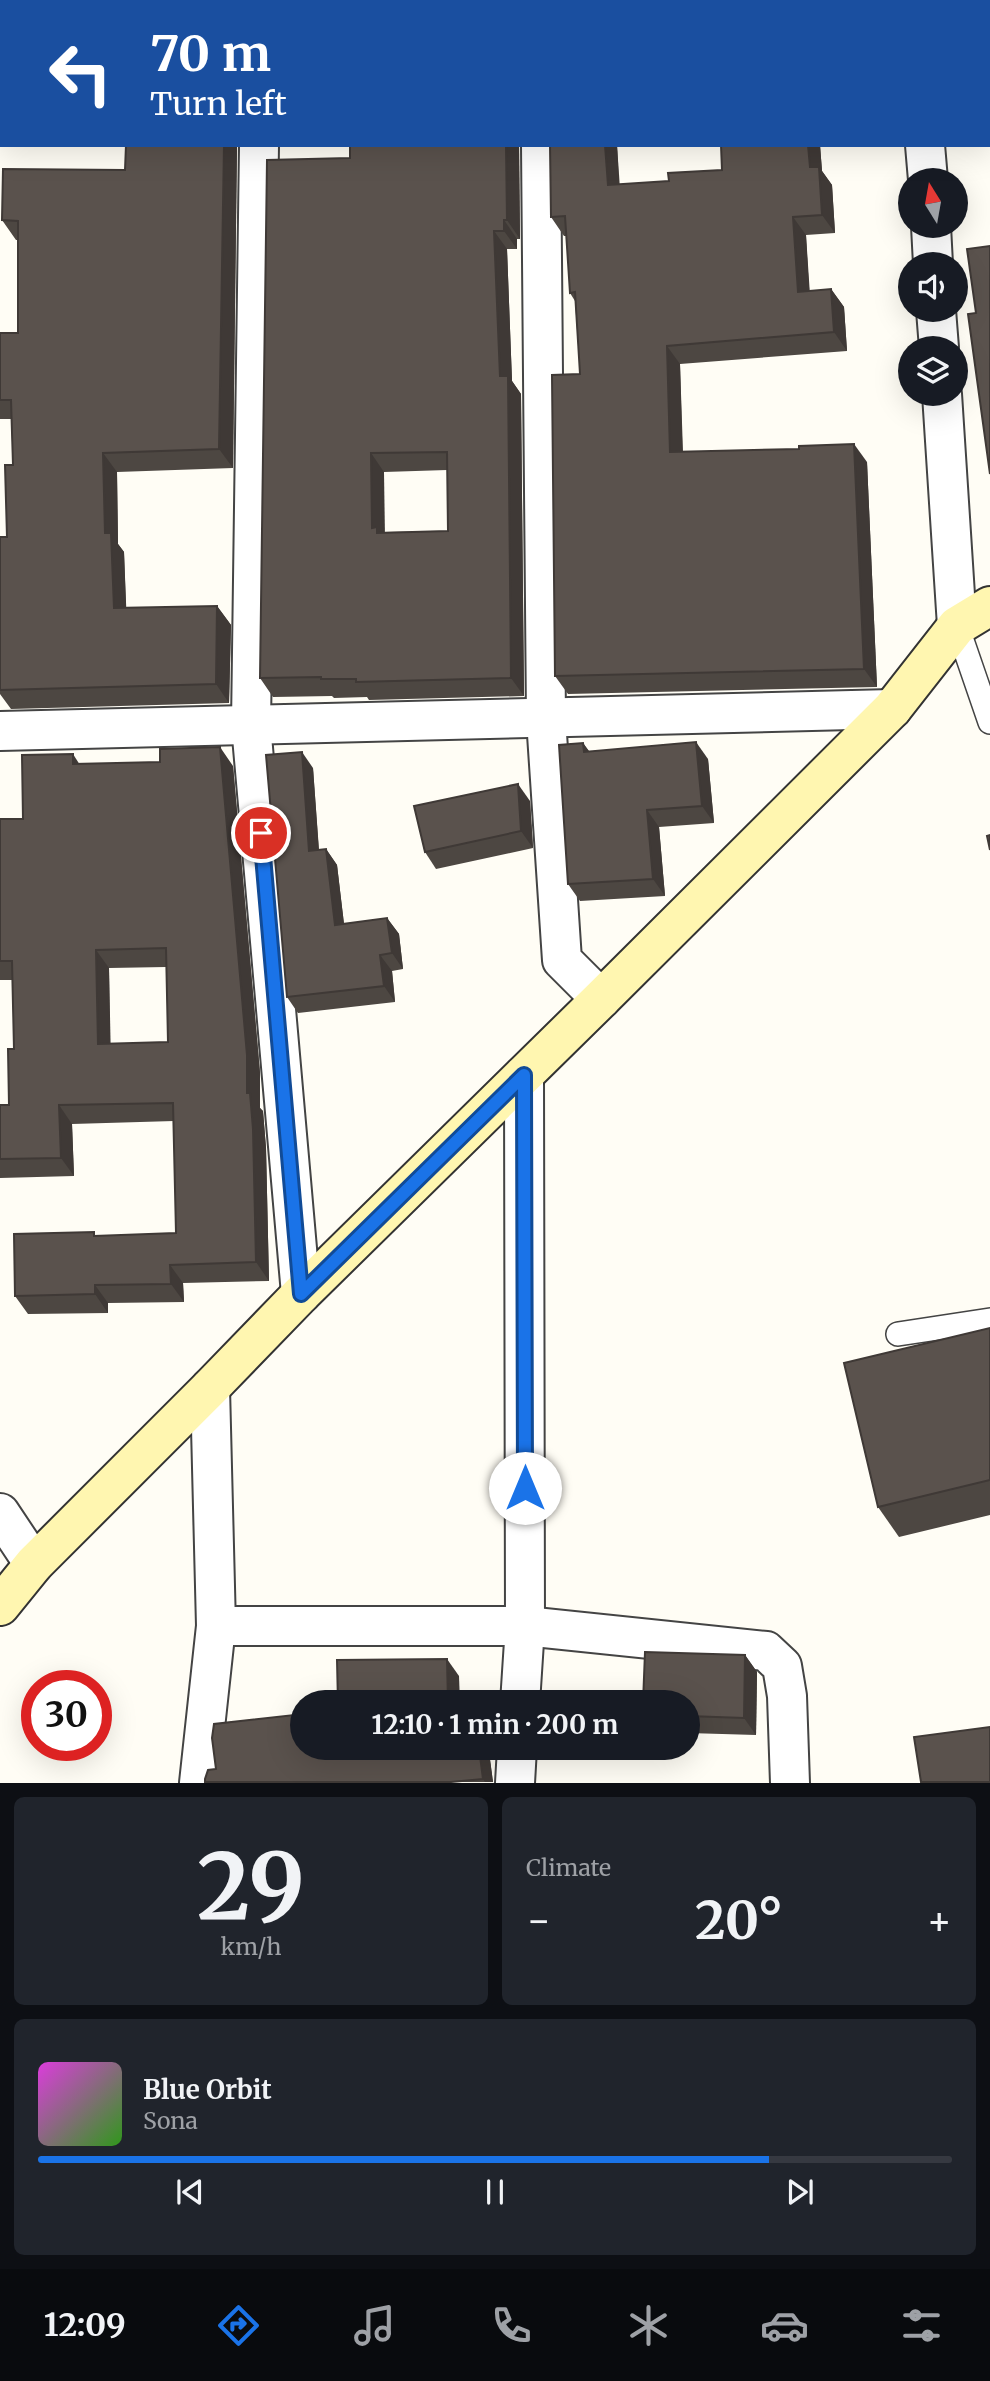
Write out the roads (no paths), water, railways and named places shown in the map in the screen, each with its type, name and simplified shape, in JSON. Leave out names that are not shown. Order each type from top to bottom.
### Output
[{"type":"main road","points":[[0,1606],[34,1564],[301,1294],[892,709],[957,626],[990,606]]},
{"type":"street","points":[[259,147],[251,725],[301,1294]]},
{"type":"street","points":[[541,147],[546,719],[562,960],[601,999]]},
{"type":"street","points":[[925,147],[927,168]]},
{"type":"street","points":[[943,406],[957,626]]},
{"type":"street","points":[[0,731],[892,709]]},
{"type":"street","points":[[521,1690],[525,1626],[524,1075]]},
{"type":"street","points":[[199,1783],[216,1626],[210,1388]]},
{"type":"street","points":[[0,1513],[34,1564]]},
{"type":"street","points":[[216,1626],[525,1626],[766,1651],[782,1666],[787,1696],[790,1783]]},
{"type":"street","points":[[515,1783],[516,1760]]},
{"type":"lane","points":[[957,626],[990,722]]},
{"type":"lane","points":[[898,1334],[990,1320]]}]
